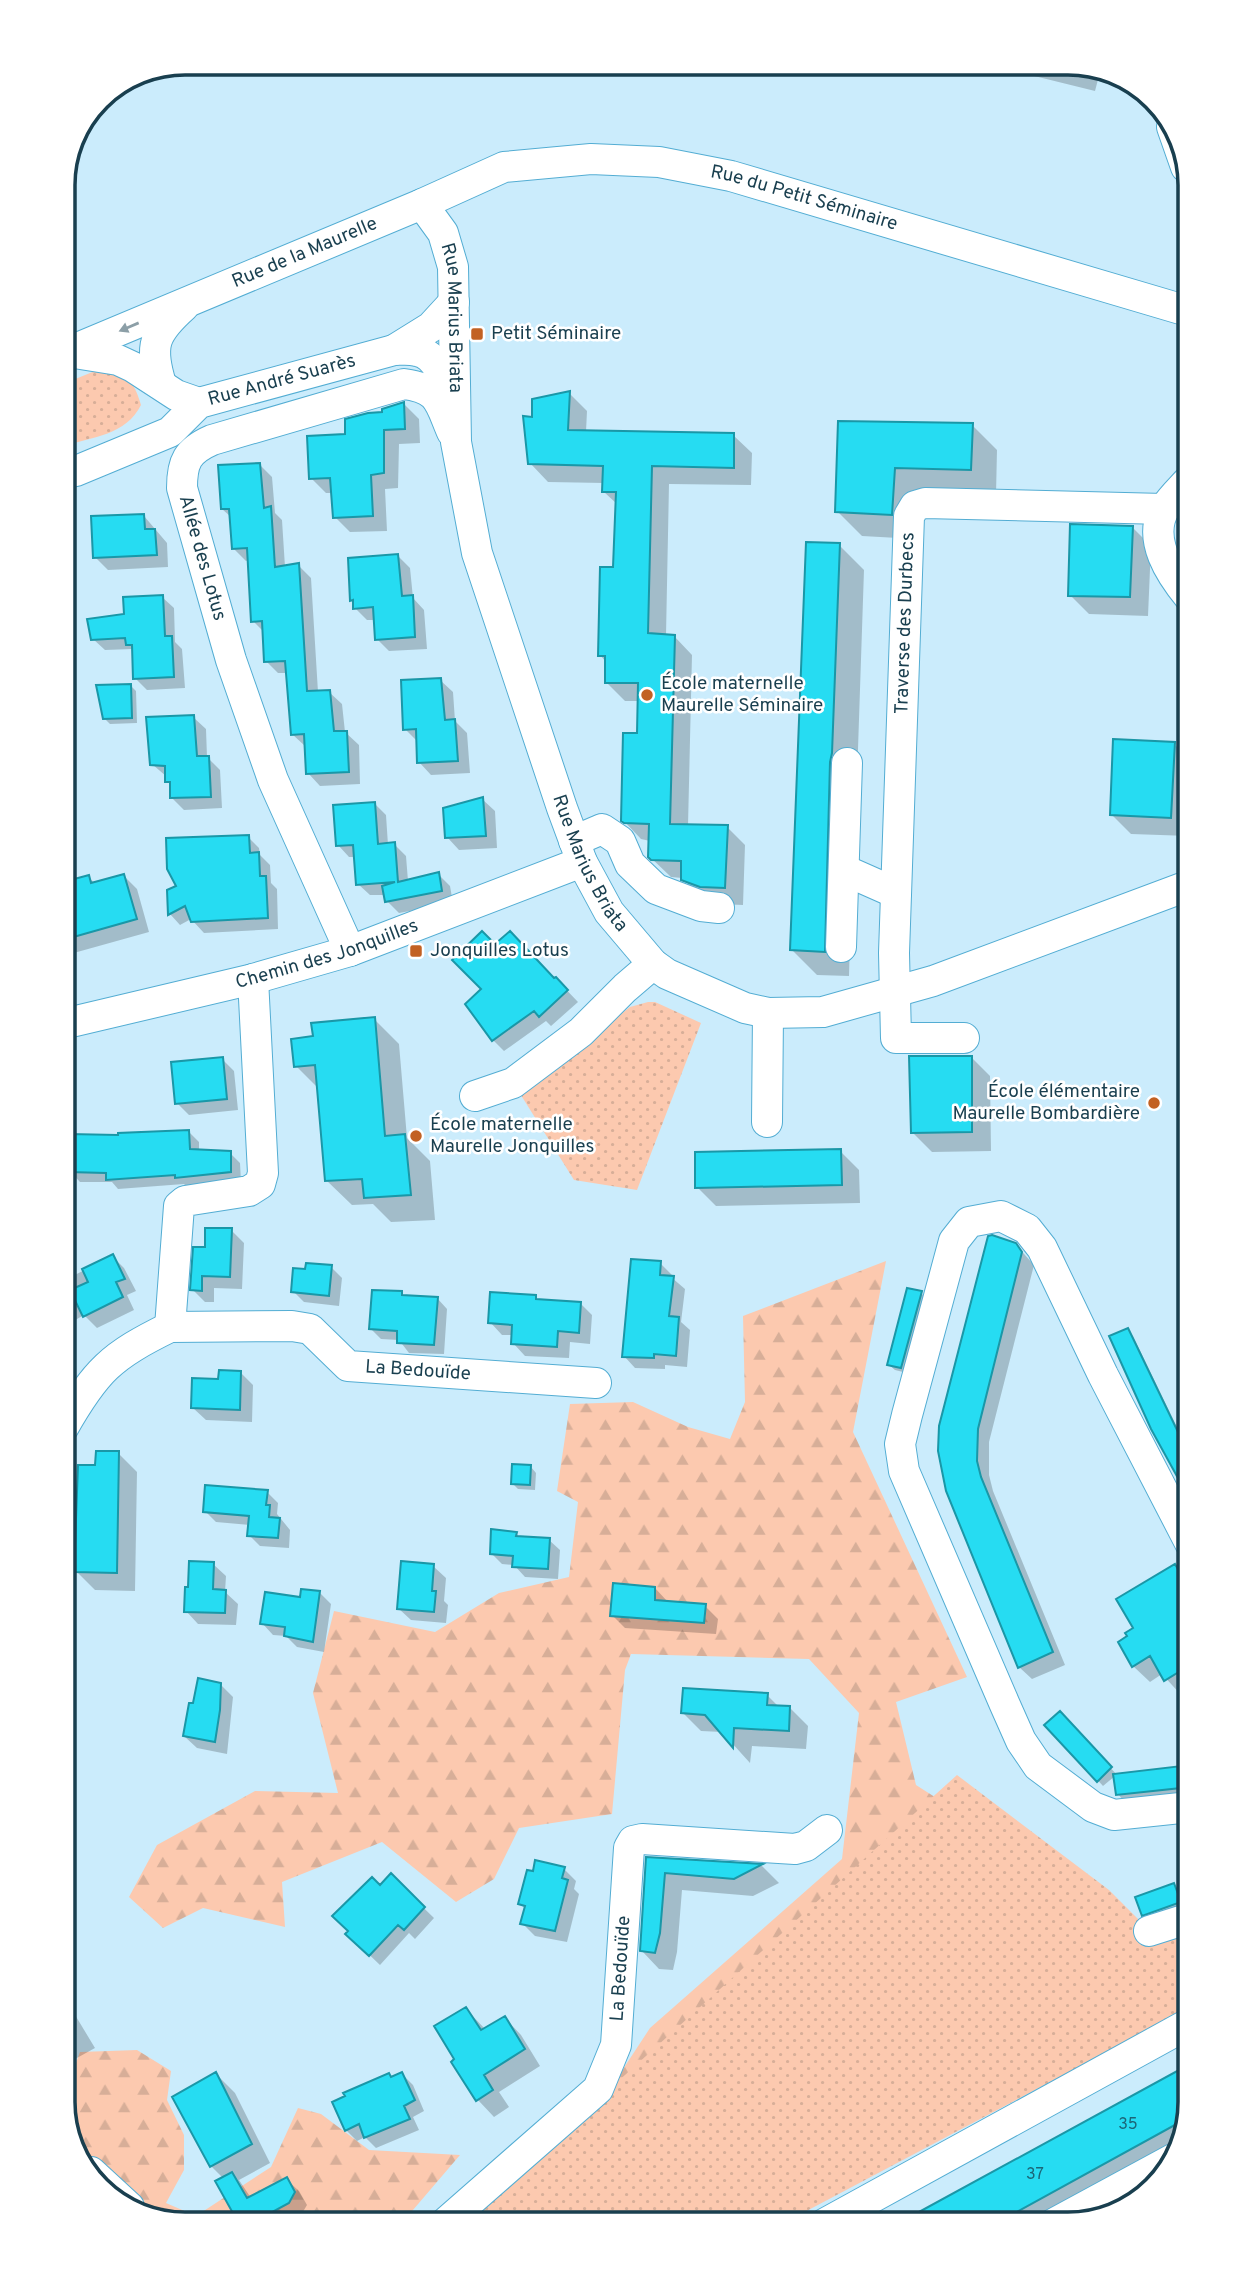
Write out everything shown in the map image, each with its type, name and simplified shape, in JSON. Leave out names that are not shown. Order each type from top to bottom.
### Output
[{"type":"street","name":"Rue du Petit Séminaire","points":[[422,204],[505,167],[591,159],[659,162],[731,176],[1178,308]]},
{"type":"street","name":"Rue de la Maurelle","points":[[75,349],[422,204]]},
{"type":"street","name":"Rue Marius Briata","points":[[422,204],[443,233],[453,267],[456,442],[477,553],[578,851],[609,912],[653,964],[667,974],[734,1003],[768,1013],[824,1012],[933,981],[1178,889]]},
{"type":"street","name":"Rue de la Maurelle","points":[[161,384],[155,362],[156,339],[165,323],[189,302]]},
{"type":"street","name":"Rue André Suarès","points":[[75,471],[170,432],[199,403],[394,350],[431,327],[454,302]]},
{"type":"street","name":"Rue André Suarès","points":[[394,350],[420,351],[435,362],[443,378],[456,442]]},
{"type":"street","name":"Rue de la Maurelle","points":[[75,354],[118,360],[176,395],[199,403]]},
{"type":"street","name":"Allée des Lotus","points":[[350,951],[268,768],[231,660],[182,488],[182,468],[196,447],[212,440],[404,384],[424,387],[437,398],[456,442]]},
{"type":"street","points":[[1178,493],[1164,509],[1158,527],[1164,559],[1178,577]]},
{"type":"street","name":"Traverse des Durbecs","points":[[964,1038],[896,1038],[896,893],[909,516],[915,506],[925,503],[1164,509]]},
{"type":"street","points":[[841,947],[847,763]]},
{"type":"street","name":"Chemin des Jonquilles","points":[[75,1021],[253,979],[350,951],[578,851],[602,829],[620,841],[630,864],[656,889],[701,906],[719,908]]},
{"type":"street","points":[[844,870],[896,893]]},
{"type":"street","points":[[475,1097],[513,1083],[581,1031],[653,964]]},
{"type":"street","points":[[170,1327],[179,1206],[186,1200],[249,1191],[260,1184],[263,1173],[253,979]]},
{"type":"street","points":[[767,1122],[768,1013]]},
{"type":"street","points":[[1178,1520],[1103,1375],[1042,1248],[1027,1229],[1001,1216],[969,1222],[954,1241],[906,1415],[900,1444],[904,1471],[1004,1705],[1021,1741],[1038,1766],[1093,1807],[1114,1815],[1178,1808]]},
{"type":"street","name":"La Bedouïde","points":[[75,1407],[105,1365],[133,1346],[170,1327],[292,1325],[310,1329],[348,1366],[596,1383]]},
{"type":"street","name":"La Bedouïde","points":[[458,2212],[598,2089],[617,2045],[629,1848],[634,1841],[642,1839],[795,1849],[806,1846],[828,1830]]},
{"type":"street","points":[[1149,1931],[1178,1922]]},
{"type":"street","points":[[846,2212],[1178,2030]]},
{"type":"street","points":[[1076,2211],[1154,2169]]},
{"type":"green space","points":[[95,371],[120,374],[131,382],[141,405],[135,415],[118,429],[75,443],[75,379]]},
{"type":"green space","points":[[655,1002],[701,1023],[637,1190],[574,1180],[519,1092],[630,1007]]},
{"type":"green space","points":[[886,1261],[853,1432],[967,1677],[896,1702],[916,1785],[1037,1862],[560,2165],[650,2028],[842,1859],[859,1713],[809,1659],[631,1654],[625,1670],[612,1814],[519,1828],[494,1879],[456,1902],[382,1842],[282,1882],[285,1927],[203,1908],[163,1928],[129,1897],[157,1845],[255,1791],[338,1793],[313,1693],[334,1611],[435,1632],[499,1593],[569,1577],[578,1502],[557,1491],[570,1404],[633,1402],[688,1427],[730,1439],[745,1402],[743,1316]]},
{"type":"green space","points":[[957,1775],[1109,1890],[1142,1923],[1178,1928],[1178,2014],[805,2212],[473,2212]]},
{"type":"green space","points":[[137,2050],[171,2071],[167,2100],[184,2135],[184,2170],[166,2203],[187,2212],[150,2206],[124,2193],[103,2174],[90,2157],[77,2123],[75,2102],[75,2066],[80,2052]]},
{"type":"green space","points":[[298,2108],[321,2114],[369,2150],[460,2155],[411,2212],[202,2212],[271,2167]]},
{"type":"building","points":[[570,391],[568,430],[734,433],[734,468],[652,466],[648,633],[675,635],[670,824],[728,825],[725,888],[700,887],[681,880],[681,861],[651,860],[648,857],[649,824],[621,821],[623,733],[637,733],[638,683],[605,683],[605,656],[598,656],[600,567],[613,567],[616,492],[602,492],[603,466],[528,464],[523,416],[532,417],[532,399]]},
{"type":"building","points":[[404,402],[405,429],[384,430],[384,473],[371,475],[373,516],[333,518],[330,478],[309,479],[307,436],[345,434],[345,419],[382,412],[382,409]]},
{"type":"building","points":[[838,421],[973,423],[971,470],[895,468],[892,515],[835,512]]},
{"type":"building","points":[[260,463],[264,508],[271,506],[275,567],[299,563],[307,691],[330,690],[334,731],[347,731],[349,772],[306,774],[304,734],[291,735],[285,661],[264,662],[262,621],[251,622],[247,548],[232,549],[229,509],[221,509],[218,465]]},
{"type":"building","points":[[144,514],[145,529],[155,529],[157,555],[93,558],[91,516]]},
{"type":"building","points":[[1070,524],[1133,526],[1130,597],[1068,596]]},
{"type":"building","points":[[806,542],[840,543],[825,952],[790,950]]},
{"type":"building","points":[[398,554],[402,596],[413,595],[415,637],[375,640],[373,607],[353,609],[353,600],[350,601],[348,558]]},
{"type":"building","points":[[163,595],[165,636],[172,636],[174,677],[133,679],[132,645],[126,645],[125,638],[91,640],[87,619],[124,614],[123,597]]},
{"type":"building","points":[[441,678],[445,720],[455,719],[458,761],[417,763],[416,729],[403,730],[401,680]]},
{"type":"building","points":[[131,684],[132,718],[103,719],[96,685]]},
{"type":"building","points":[[194,715],[197,756],[209,756],[211,797],[170,798],[170,782],[165,782],[165,766],[150,765],[146,717]]},
{"type":"building","points":[[1113,739],[1175,742],[1171,818],[1110,815]]},
{"type":"building","points":[[483,797],[486,836],[445,838],[443,808]]},
{"type":"building","points":[[375,802],[378,844],[395,842],[398,882],[439,872],[442,891],[385,902],[382,886],[395,882],[356,885],[353,845],[336,846],[333,805]]},
{"type":"building","points":[[249,835],[250,853],[259,852],[260,876],[266,876],[268,918],[191,922],[185,906],[168,915],[167,890],[176,886],[167,869],[166,838]]},
{"type":"building","points":[[124,874],[137,919],[75,937],[75,879],[89,875],[91,883]]},
{"type":"building","points":[[482,931],[495,944],[510,931],[568,990],[539,1017],[534,1011],[492,1041],[465,1004],[481,989],[452,960]]},
{"type":"building","points":[[375,1017],[385,1136],[405,1134],[411,1195],[364,1198],[362,1179],[325,1181],[315,1065],[294,1067],[291,1039],[313,1036],[311,1023]]},
{"type":"building","points":[[909,1056],[972,1056],[972,1132],[911,1133]]},
{"type":"building","points":[[223,1057],[227,1099],[175,1104],[171,1062]]},
{"type":"building","points":[[189,1130],[190,1149],[231,1151],[231,1172],[175,1178],[175,1175],[106,1180],[106,1173],[75,1172],[75,1134]]},
{"type":"building","points":[[841,1149],[842,1185],[695,1188],[695,1152]]},
{"type":"building","points":[[205,1228],[232,1228],[230,1277],[202,1276],[202,1291],[190,1290],[193,1247],[205,1247]]},
{"type":"building","points":[[988,1236],[1016,1243],[1022,1252],[978,1429],[977,1461],[981,1477],[1053,1652],[1018,1668],[946,1491],[938,1451],[939,1426]]},
{"type":"building","points":[[113,1254],[125,1279],[116,1282],[123,1297],[83,1317],[75,1300],[75,1288],[88,1282],[82,1269]]},
{"type":"building","points":[[631,1259],[661,1261],[660,1275],[674,1276],[669,1316],[679,1317],[676,1356],[654,1354],[654,1358],[622,1357]]},
{"type":"building","points":[[306,1263],[332,1265],[329,1296],[291,1292],[293,1268],[305,1269]]},
{"type":"building","points":[[907,1288],[922,1291],[901,1368],[887,1365]]},
{"type":"building","points":[[372,1290],[402,1291],[402,1295],[438,1297],[434,1345],[397,1343],[397,1331],[369,1329]]},
{"type":"building","points":[[490,1292],[581,1302],[579,1333],[558,1331],[557,1347],[511,1344],[512,1325],[488,1323]]},
{"type":"building","points":[[1128,1328],[1178,1432],[1178,1478],[1151,1429],[1109,1336]]},
{"type":"building","points":[[219,1370],[241,1371],[240,1410],[191,1408],[192,1378],[218,1379]]},
{"type":"building","points":[[96,1451],[119,1451],[117,1573],[75,1572],[78,1465],[95,1465]]},
{"type":"building","points":[[512,1464],[531,1465],[530,1485],[511,1484]]},
{"type":"building","points":[[205,1485],[268,1490],[266,1505],[270,1505],[269,1517],[280,1518],[278,1538],[247,1536],[249,1516],[203,1512]]},
{"type":"building","points":[[491,1529],[517,1532],[516,1536],[550,1538],[548,1569],[512,1567],[513,1556],[490,1554]]},
{"type":"building","points":[[189,1561],[214,1562],[213,1589],[226,1590],[225,1613],[184,1612]]},
{"type":"building","points":[[401,1561],[434,1564],[434,1612],[397,1609]]},
{"type":"building","points":[[1175,1564],[1178,1569],[1178,1672],[1164,1681],[1150,1656],[1132,1667],[1118,1642],[1133,1628],[1116,1599]]},
{"type":"building","points":[[613,1583],[655,1587],[655,1600],[706,1604],[704,1623],[610,1616]]},
{"type":"building","points":[[301,1589],[320,1591],[313,1642],[284,1636],[285,1627],[260,1624],[265,1592],[300,1597]]},
{"type":"building","points":[[198,1678],[221,1683],[215,1742],[183,1736],[189,1703],[193,1703]]},
{"type":"building","points":[[683,1688],[768,1693],[767,1705],[790,1706],[789,1731],[734,1728],[733,1748],[705,1715],[681,1713]]},
{"type":"building","points":[[1060,1711],[1112,1767],[1097,1782],[1044,1725]]},
{"type":"building","points":[[1178,1766],[1178,1788],[1116,1795],[1113,1774]]},
{"type":"building","points":[[646,1857],[763,1864],[734,1879],[665,1873],[660,1933],[655,1953],[640,1951]]},
{"type":"building","points":[[535,1860],[565,1867],[562,1878],[568,1880],[555,1931],[520,1924],[525,1906],[518,1904],[527,1870],[533,1871]]},
{"type":"building","points":[[391,1873],[425,1907],[404,1930],[398,1925],[369,1956],[345,1934],[348,1931],[332,1916],[372,1877],[380,1885]]},
{"type":"building","points":[[1174,1883],[1178,1903],[1142,1916],[1135,1897]]},
{"type":"building","points":[[466,2007],[481,2030],[505,2016],[525,2049],[484,2075],[493,2090],[476,2101],[451,2062],[454,2059],[434,2026]]},
{"type":"building","points":[[1178,2071],[1175,2125],[1017,2212],[919,2212]]},
{"type":"building","points":[[216,2072],[252,2144],[210,2167],[172,2097]]},
{"type":"building","points":[[402,2072],[415,2100],[404,2106],[410,2119],[364,2138],[359,2124],[345,2131],[332,2102],[345,2096],[343,2093],[389,2073],[391,2077]]},
{"type":"building","points":[[232,2172],[247,2198],[287,2177],[295,2192],[289,2203],[272,2212],[232,2212],[215,2181]]},
{"type":"place","name":"Petit Séminaire","points":[[477,334]]},
{"type":"place","name":"École maternelle Maurelle Séminaire","points":[[647,695]]},
{"type":"place","name":"Jonquilles Lotus","points":[[416,951]]},
{"type":"place","name":"École élémentaire Maurelle Bombardière","points":[[1154,1103]]},
{"type":"place","name":"École maternelle Maurelle Jonquilles","points":[[416,1136]]}]
